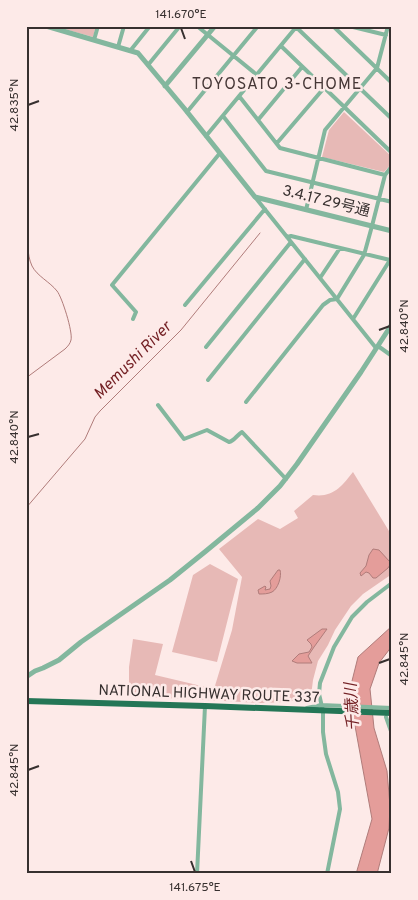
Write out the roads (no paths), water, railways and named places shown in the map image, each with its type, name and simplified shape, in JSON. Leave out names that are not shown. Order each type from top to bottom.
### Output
[{"type":"highway","name":"NATIONAL HIGHWAY ROUTE 337","points":[[26,701],[294,710],[322,708],[389,715]]},
{"type":"street","points":[[46,26],[138,54],[187,112],[353,320],[377,347],[392,356]]},
{"type":"street","points":[[94,40],[98,26]]},
{"type":"street","points":[[118,47],[124,26]]},
{"type":"street","points":[[130,51],[150,26]]},
{"type":"street","points":[[148,65],[180,26]]},
{"type":"street","points":[[197,26],[257,75]]},
{"type":"street","points":[[165,86],[215,26]]},
{"type":"street","points":[[187,112],[258,26]]},
{"type":"street","points":[[333,26],[392,83]]},
{"type":"street","points":[[345,37],[349,26],[386,35]]},
{"type":"street","points":[[306,210],[326,130],[377,68],[388,26]]},
{"type":"street","points":[[206,136],[297,27],[392,119]]},
{"type":"street","points":[[280,46],[392,153]]},
{"type":"street","points":[[258,120],[302,67]]},
{"type":"street","points":[[277,144],[324,88]]},
{"type":"street","points":[[239,96],[280,148],[385,175]]},
{"type":"street","points":[[223,116],[266,171],[392,202]]},
{"type":"street","points":[[133,318],[136,312],[112,285],[220,153]]},
{"type":"street","points":[[337,299],[364,254],[385,175],[392,166]]},
{"type":"street","name":"3.4.17 29号通","points":[[255,197],[392,232]]},
{"type":"street","points":[[185,305],[265,209]]},
{"type":"street","points":[[287,237],[291,236],[390,260],[353,320]]},
{"type":"street","points":[[206,347],[291,242]]},
{"type":"street","points":[[320,278],[340,248]]},
{"type":"street","points":[[208,380],[305,259]]},
{"type":"street","points":[[246,402],[323,305],[330,300],[337,299]]},
{"type":"street","points":[[26,677],[34,671],[59,660],[81,642],[180,572],[258,508],[286,479],[361,372],[392,324]]},
{"type":"street","points":[[158,405],[184,439],[207,430],[229,442],[242,432],[286,479]]},
{"type":"street","points":[[327,874],[340,808],[338,792],[326,754],[319,694],[320,683],[334,647],[352,617],[367,602],[392,583]]},
{"type":"street","points":[[197,874],[205,706]]},
{"type":"street","points":[[336,709],[392,708]]},
{"type":"street","points":[[389,715],[392,734]]},
{"type":"water","points":[[373,549],[379,550],[390,562],[390,565],[376,578],[373,578],[366,572],[361,576],[360,573],[366,566]]},
{"type":"water","points":[[280,570],[280,576],[276,588],[270,593],[259,594],[258,590],[265,586],[265,590],[270,589],[270,581]]},
{"type":"water","name":"千歳川","points":[[392,626],[392,646],[379,663],[370,689],[374,728],[387,771],[390,806],[389,828],[377,874],[356,874],[372,819],[349,693],[358,657]]},
{"type":"water","points":[[322,629],[327,629],[308,656],[312,663],[292,661],[299,654],[309,652],[312,647],[307,640]]},
{"type":"waterway","points":[[26,227],[32,266],[59,294],[67,315],[71,336],[70,343],[65,349],[26,378]]},
{"type":"waterway","name":"Memushi River","points":[[26,508],[85,439],[95,417],[100,411],[181,330],[260,233]]},
{"type":"district","name":"TOYOSATO 3-CHOME","points":[[277,85]]}]
